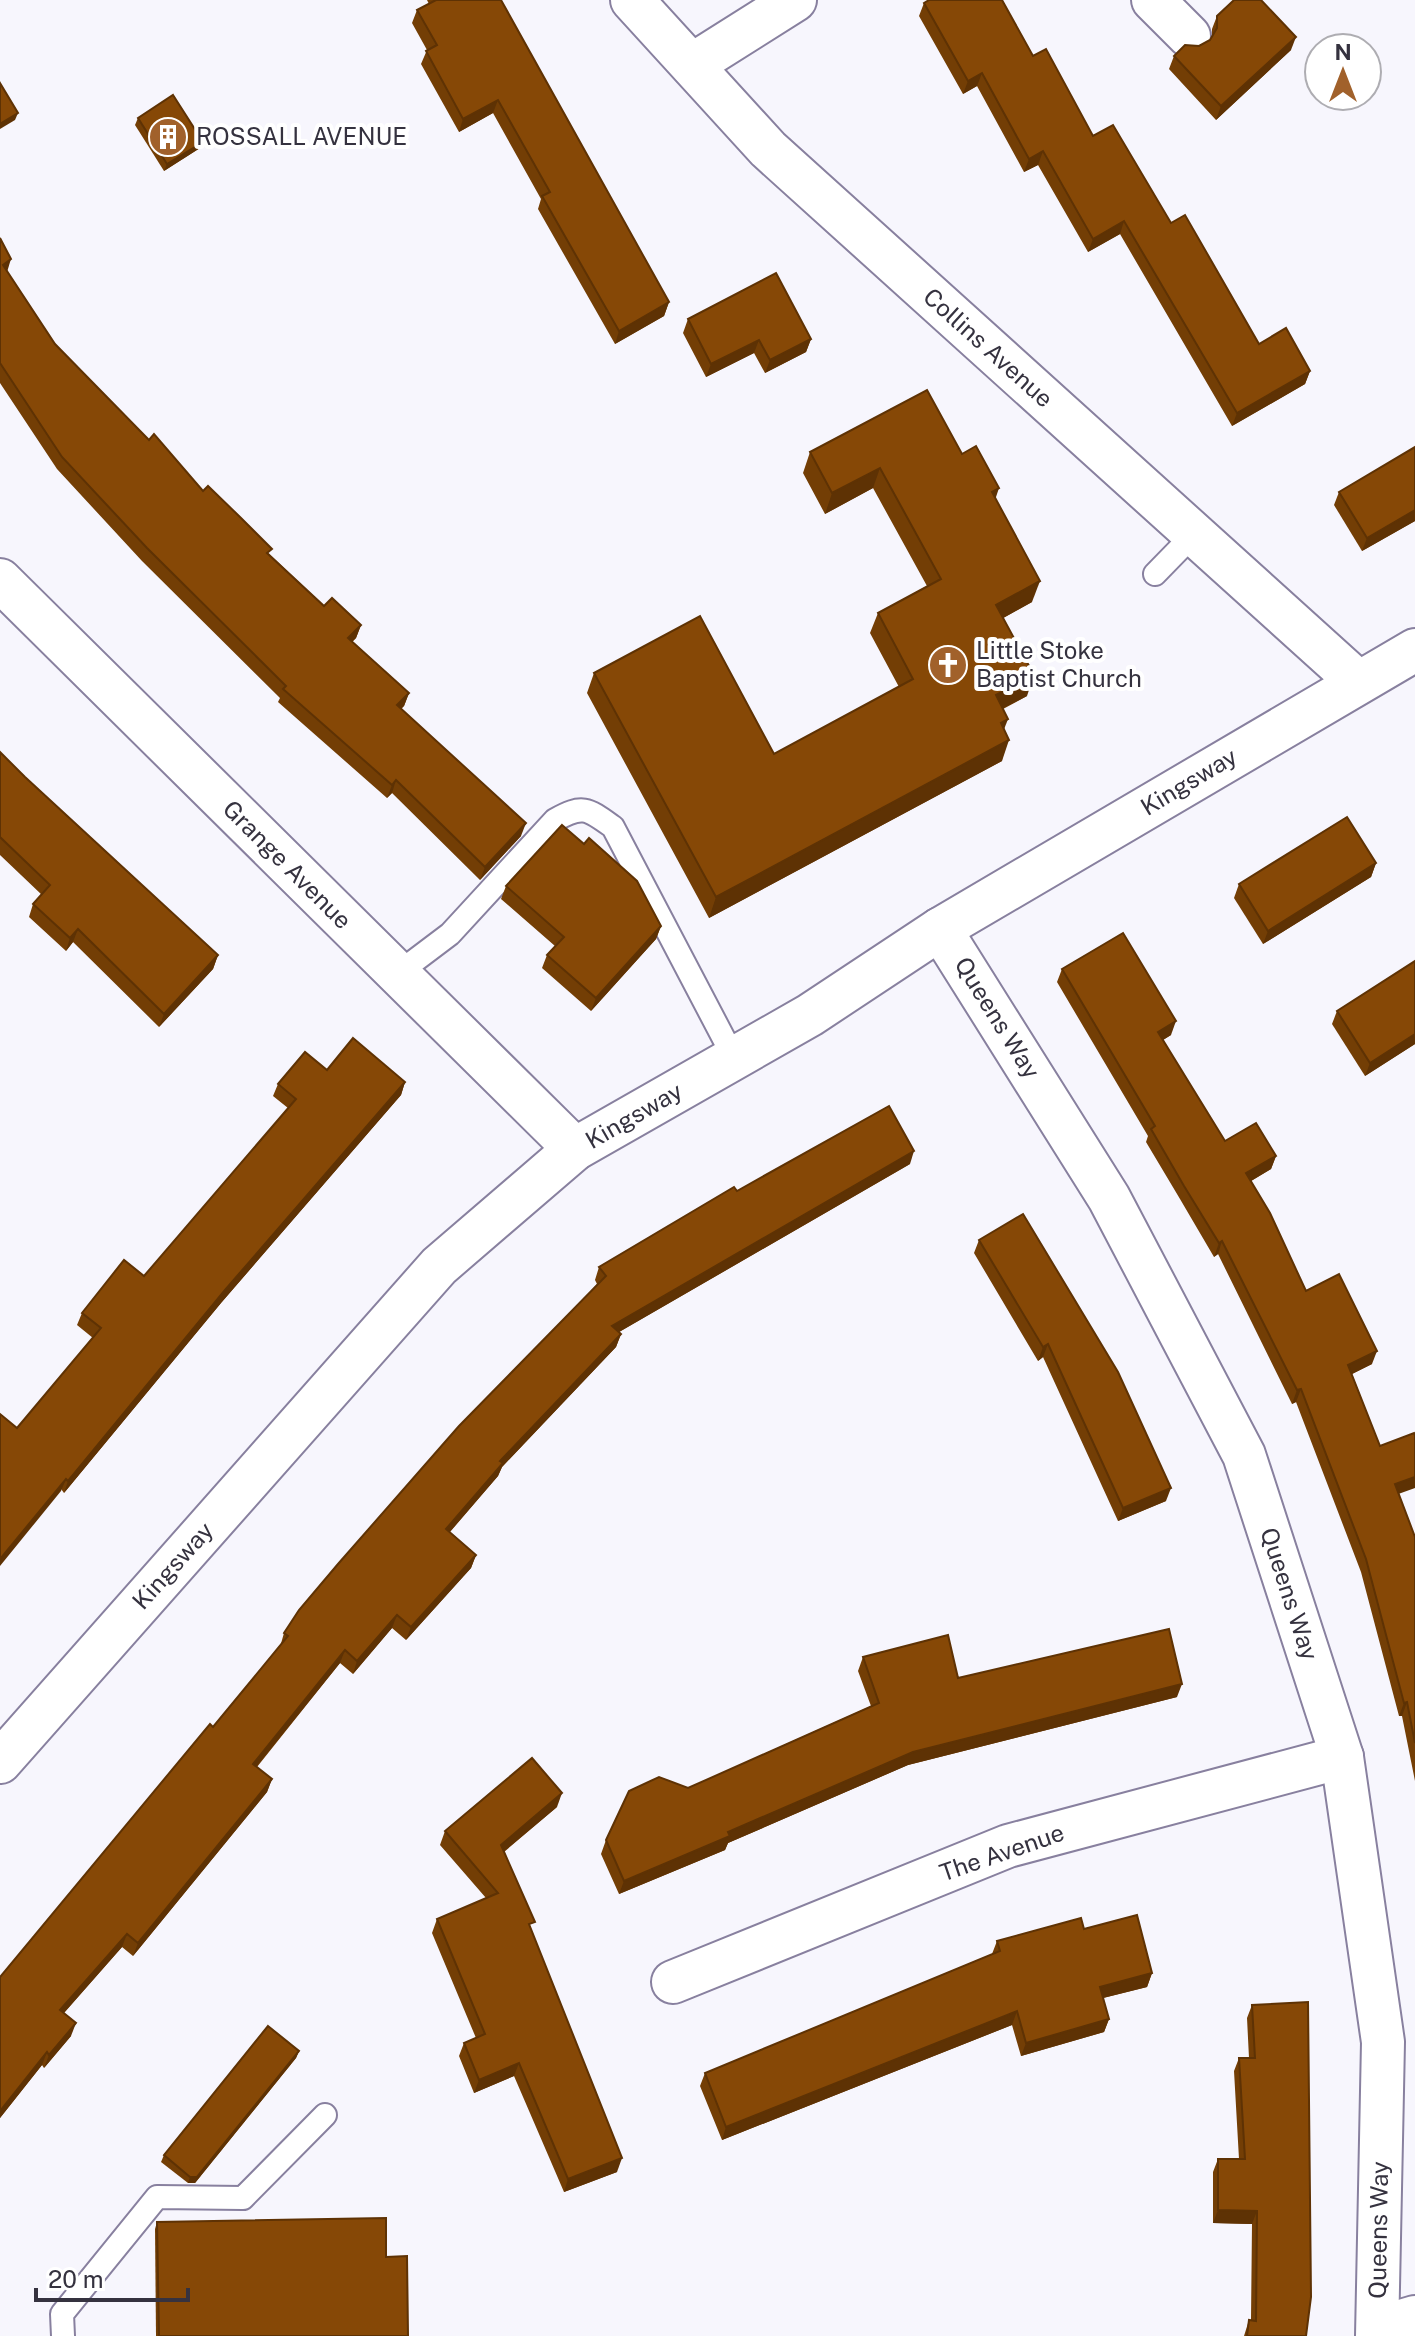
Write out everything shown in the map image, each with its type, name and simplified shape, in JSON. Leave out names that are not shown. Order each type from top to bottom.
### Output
[{"type":"street","name":"Collins Avenue","points":[[632,0],[768,149],[1358,682]]},
{"type":"street","points":[[692,65],[795,0]]},
{"type":"street","points":[[1153,0],[1189,36]]},
{"type":"street","name":"Grange Avenue","points":[[0,580],[575,1149]]},
{"type":"street","name":"Kingsway","points":[[0,1762],[439,1266],[575,1149],[810,1015],[940,929],[1415,650]]},
{"type":"street","name":"Queens Way","points":[[940,929],[1109,1198],[1244,1455],[1342,1757],[1383,2042],[1390,2327]]},
{"type":"street","name":"The Avenue","points":[[673,1982],[1008,1846],[1342,1757]]},
{"type":"lane","points":[[1155,574],[1194,534]]},
{"type":"lane","points":[[397,974],[450,934],[555,820],[574,809],[591,811],[613,827],[734,1058]]},
{"type":"lane","points":[[63,2336],[62,2314],[157,2197],[243,2198],[325,2115]]},
{"type":"building","points":[[436,0],[501,0],[669,302],[619,331],[542,196],[550,192],[498,100],[463,119],[426,51],[437,45],[417,10]]},
{"type":"building","points":[[929,0],[1002,0],[1033,56],[1046,49],[1093,136],[1113,125],[1171,223],[1185,215],[1259,344],[1286,328],[1310,371],[1237,413],[1124,221],[1093,239],[1043,151],[1029,159],[982,73],[968,81],[924,3]]},
{"type":"building","points":[[1234,0],[1261,0],[1296,37],[1221,106],[1174,56],[1185,45],[1199,46],[1210,40],[1217,28],[1217,16]]},
{"type":"building","points":[[0,83],[18,113],[0,124]]},
{"type":"building","name":"ROSSALL AVENUE","points":[[173,95],[203,142],[167,164],[138,118]]},
{"type":"building","points":[[0,238],[11,259],[3,265],[55,344],[149,440],[154,434],[203,491],[208,486],[240,517],[272,549],[267,553],[324,606],[332,598],[361,625],[348,638],[409,693],[397,705],[526,823],[485,867],[396,780],[392,785],[283,689],[286,686],[147,548],[62,457],[0,363]]},
{"type":"building","points":[[776,273],[811,339],[770,360],[759,340],[711,364],[688,319]]},
{"type":"building","points":[[927,390],[962,454],[976,446],[999,488],[992,492],[1040,581],[996,605],[1034,675],[996,695],[1008,719],[1001,723],[1009,740],[716,897],[594,673],[700,616],[774,754],[913,679],[878,613],[941,579],[880,468],[832,493],[810,452]]},
{"type":"building","points":[[1415,447],[1415,510],[1367,538],[1339,492]]},
{"type":"building","points":[[0,752],[218,955],[164,1014],[78,929],[70,938],[33,904],[50,885],[0,837]]},
{"type":"building","points":[[1347,817],[1376,863],[1268,931],[1239,884]]},
{"type":"building","points":[[562,825],[584,844],[589,838],[637,881],[661,926],[596,998],[547,955],[564,937],[506,886]]},
{"type":"building","points":[[1123,933],[1176,1021],[1158,1032],[1225,1141],[1256,1123],[1276,1156],[1246,1173],[1270,1213],[1306,1291],[1339,1274],[1377,1351],[1348,1365],[1380,1446],[1414,1433],[1415,1477],[1395,1484],[1415,1537],[1415,1743],[1407,1702],[1404,1703],[1366,1559],[1301,1389],[1297,1390],[1222,1241],[1219,1243],[1184,1186],[1151,1129],[1155,1126],[1062,969]]},
{"type":"building","points":[[1415,961],[1415,1034],[1370,1063],[1337,1011]]},
{"type":"building","points":[[353,1038],[405,1082],[225,1290],[0,1559],[0,1414],[17,1428],[101,1328],[82,1313],[124,1260],[144,1276],[296,1099],[278,1084],[305,1052],[327,1070]]},
{"type":"building","points":[[889,1106],[914,1151],[612,1326],[621,1334],[500,1461],[503,1463],[446,1529],[476,1555],[411,1627],[397,1615],[357,1661],[345,1650],[253,1764],[272,1779],[138,1943],[127,1934],[60,2010],[76,2023],[49,2055],[47,2052],[0,2111],[0,1977],[210,1724],[213,1727],[288,1636],[284,1633],[299,1610],[338,1564],[459,1426],[606,1276],[599,1267],[734,1187],[737,1191]]},
{"type":"building","points":[[1023,1214],[1118,1372],[1171,1488],[1123,1508],[1048,1344],[1043,1347],[979,1240]]},
{"type":"building","points":[[1169,1629],[1182,1684],[913,1752],[624,1881],[606,1840],[629,1791],[659,1777],[688,1788],[879,1703],[863,1657],[948,1635],[958,1678]]},
{"type":"building","points":[[532,1758],[562,1793],[501,1845],[535,1922],[529,1924],[622,2158],[568,2179],[519,2063],[479,2080],[464,2043],[485,2034],[437,1919],[498,1893],[445,1831]]},
{"type":"building","points":[[1137,1915],[1152,1973],[1100,1987],[1109,2019],[1026,2043],[1017,2011],[726,2127],[705,2073],[1000,1951],[997,1941],[1081,1918],[1084,1929]]},
{"type":"building","points":[[1308,2002],[1311,2297],[1306,2336],[1247,2336],[1249,2320],[1256,2321],[1257,2211],[1218,2210],[1218,2159],[1245,2159],[1239,2058],[1255,2058],[1252,2005]]},
{"type":"building","points":[[268,2026],[299,2051],[197,2177],[190,2177],[164,2155]]},
{"type":"building","points":[[386,2218],[386,2257],[407,2256],[408,2336],[159,2336],[157,2222]]},
{"type":"place","name":"ROSSALL AVENUE","points":[[168,137]]},
{"type":"place","name":"Little Stoke Baptist Church","points":[[948,665]]}]
